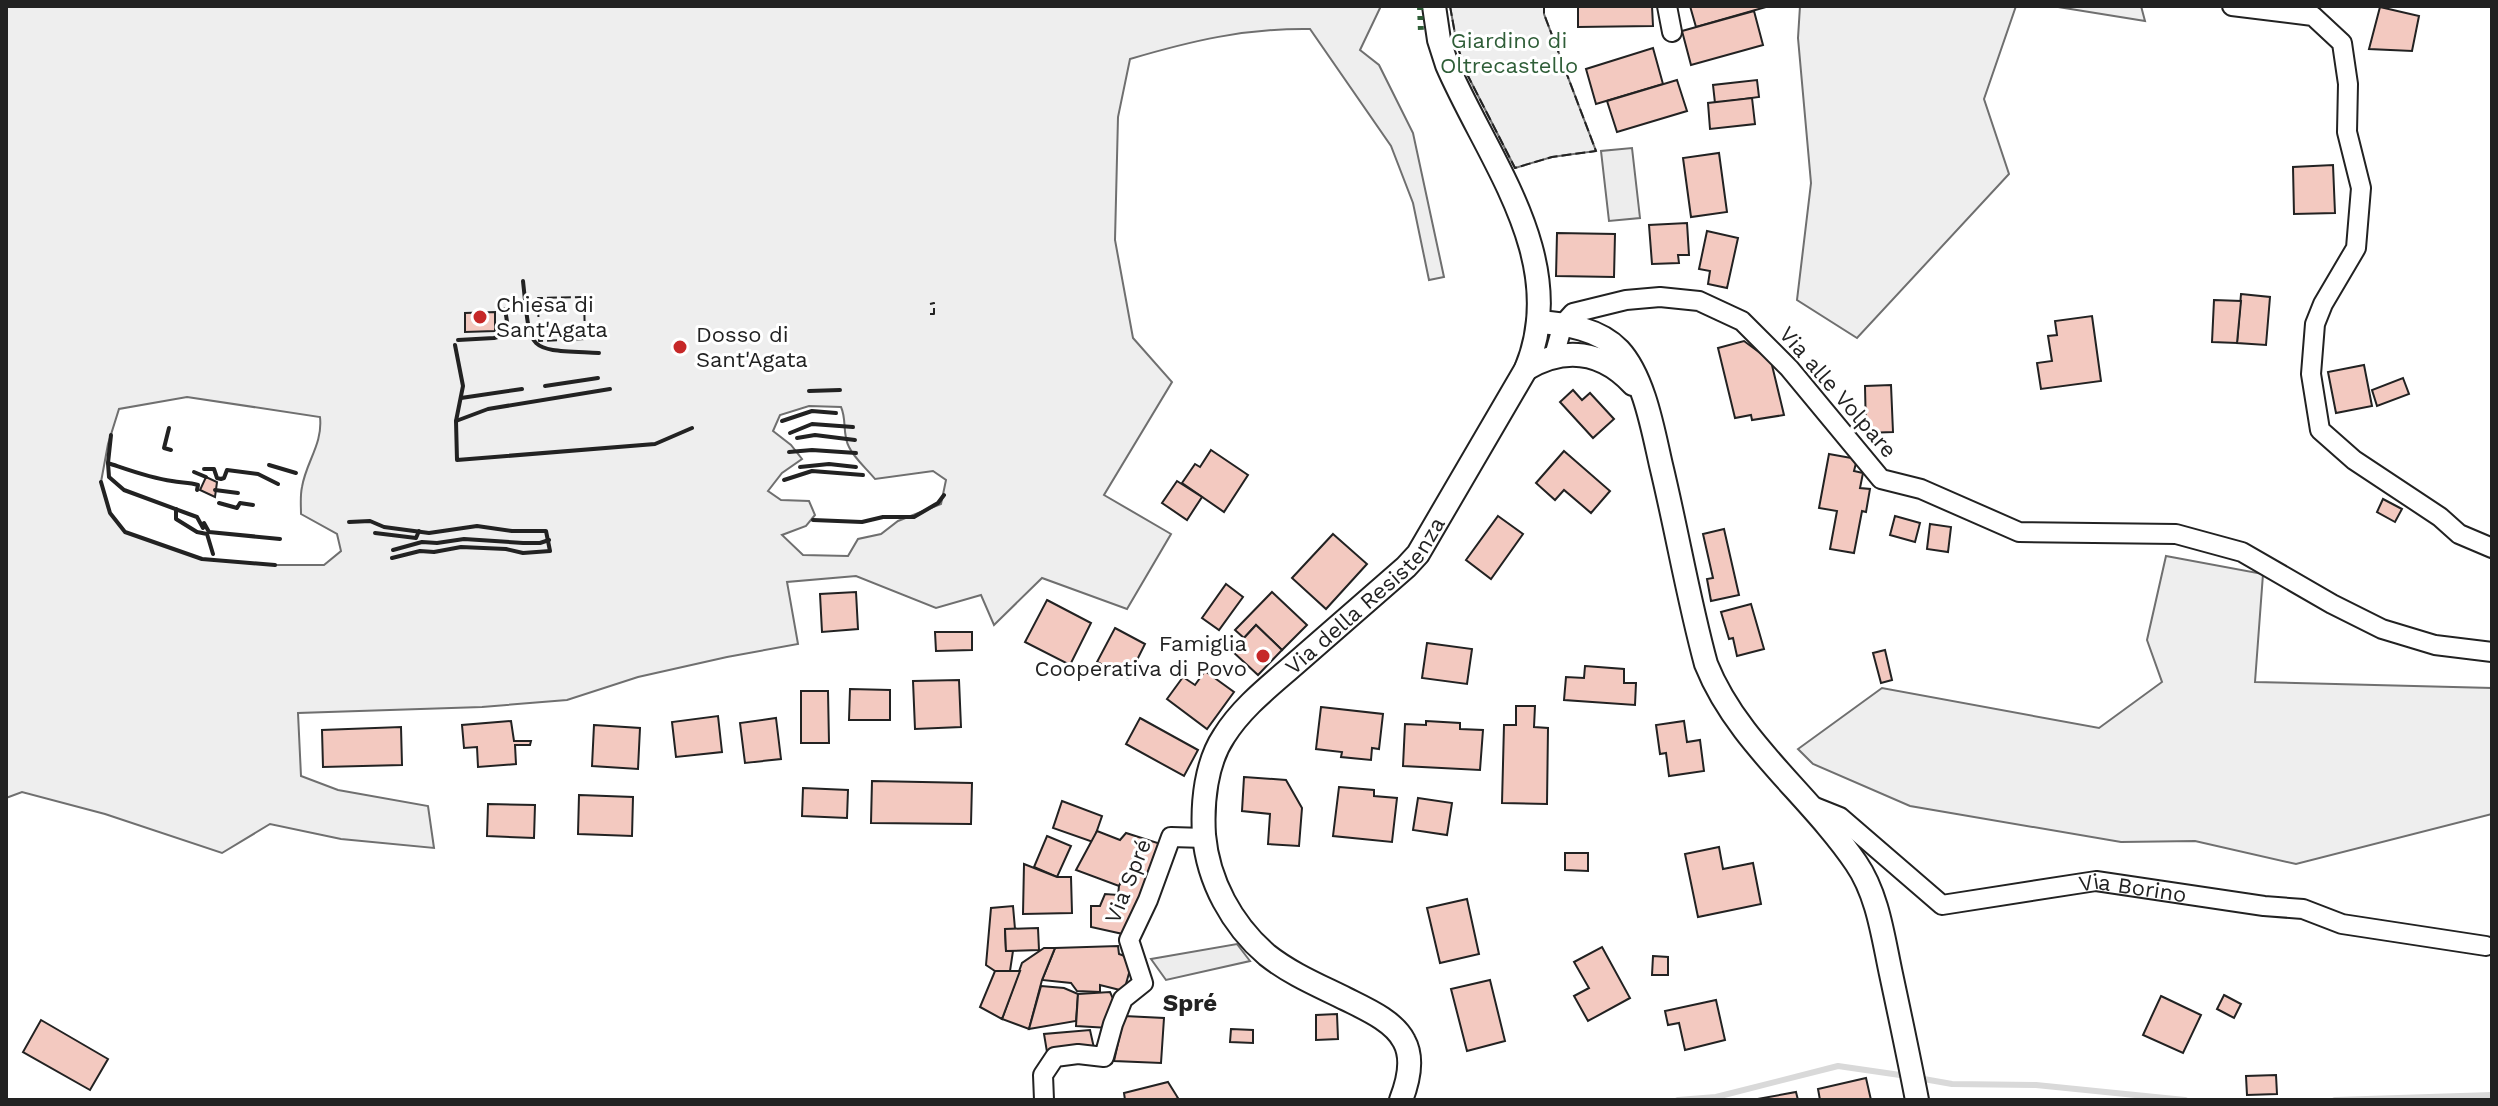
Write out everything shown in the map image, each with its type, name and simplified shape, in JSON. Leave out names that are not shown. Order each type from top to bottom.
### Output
[{"type":"street","name":"Via della Resistenza","points":[[1401,1100],[1408,1075],[1408,1053],[1394,1028],[1266,954],[1238,922],[1217,889],[1208,865],[1206,796],[1209,746],[1255,700],[1418,554],[1532,356],[1539,322],[1538,276],[1526,230],[1447,65],[1439,40],[1434,6]]},
{"type":"street","points":[[1667,6],[1672,32]]},
{"type":"street","points":[[2232,6],[2313,16],[2342,43],[2348,84],[2347,132],[2361,188],[2356,248],[2323,304],[2315,324],[2311,374],[2320,430],[2354,460],[2440,517],[2459,534],[2492,548]]},
{"type":"street","name":"Via alle Volpare","points":[[1563,324],[1573,313],[1626,300],[1660,297],[1699,301],[1742,321],[1789,368],[1881,479],[1921,489],[2019,532],[2176,534],[2242,552],[2382,629],[2435,645],[2492,652]]},
{"type":"street","name":"Via Borino","points":[[1539,322],[1563,324],[1590,332],[1619,350],[1632,369],[1642,393],[1667,488],[1700,643],[1713,682],[1737,721],[1858,866],[1871,894],[1882,931],[1916,1095]]},
{"type":"street","points":[[1554,356],[1563,324]]},
{"type":"street","points":[[1526,369],[1566,354],[1595,358],[1622,372],[1642,393]]},
{"type":"street","name":"Via Borino","points":[[1810,805],[1840,817],[1942,905],[2096,881],[2303,909],[2342,924],[2486,946]]},
{"type":"street","name":"Via Spré","points":[[1044,1100],[1043,1075],[1055,1057],[1078,1054],[1104,1057],[1123,999],[1143,983],[1129,940],[1148,900],[1171,837],[1205,838]]},
{"type":"green space","points":[[6,6],[1381,6],[1360,50],[1379,65],[1413,133],[1444,277],[1429,280],[1413,203],[1391,146],[1310,29],[1218,37],[1130,59],[1118,117],[1115,240],[1133,338],[1172,382],[1104,495],[1171,534],[1127,609],[1042,578],[994,625],[981,595],[936,608],[856,576],[787,582],[798,644],[638,677],[567,700],[482,707],[298,713],[301,776],[338,790],[428,806],[434,848],[341,839],[270,824],[222,853],[105,814],[22,792],[6,798]],"holes":[[[187,397],[320,417],[317,444],[302,487],[301,514],[337,534],[341,551],[324,565],[275,565],[202,559],[125,532],[110,513],[101,482],[119,409]],[[809,406],[841,407],[849,447],[875,479],[933,471],[946,480],[941,504],[898,521],[881,534],[858,539],[848,556],[803,555],[782,535],[806,526],[815,515],[809,501],[781,500],[768,491],[782,473],[802,459],[791,445],[773,431],[780,415]]]},
{"type":"green space","name":"Giardino di Oltrecastello","points":[[1450,6],[1544,6],[1544,14],[1596,151],[1552,157],[1515,168],[1467,74],[1457,45]]},
{"type":"green space","points":[[1800,6],[2016,6],[1984,99],[2009,174],[1857,338],[1797,300],[1811,183],[1798,38]]},
{"type":"green space","points":[[2052,6],[2141,6],[2145,21]]},
{"type":"green space","points":[[2166,556],[2263,574],[2255,682],[2492,688],[2492,814],[2296,864],[2195,841],[2121,842],[1910,806],[1813,764],[1798,749],[1882,688],[2099,728],[2162,682],[2147,640]]},
{"type":"shaded area","points":[[1632,148],[1640,218],[1609,221],[1601,151]]},
{"type":"shaded area","points":[[1237,944],[1250,961],[1166,980],[1151,959]]},
{"type":"building","points":[[1578,6],[1652,6],[1653,26],[1578,27]]},
{"type":"building","points":[[1690,6],[1766,6],[1766,7],[1696,27]]},
{"type":"building","points":[[2380,7],[2419,16],[2412,51],[2369,49]]},
{"type":"building","points":[[1754,11],[1763,45],[1691,65],[1682,31]]},
{"type":"building","points":[[1653,48],[1663,84],[1596,104],[1586,69]]},
{"type":"building","points":[[1677,80],[1687,111],[1617,132],[1607,101]]},
{"type":"building","points":[[1757,80],[1759,97],[1715,103],[1713,85]]},
{"type":"building","points":[[1752,98],[1755,124],[1710,129],[1708,103]]},
{"type":"building","points":[[1719,153],[1727,212],[1691,217],[1683,158]]},
{"type":"building","points":[[2333,165],[2335,213],[2294,214],[2293,167]]},
{"type":"building","points":[[1687,223],[1689,255],[1678,255],[1679,263],[1652,264],[1649,225]]},
{"type":"building","points":[[1707,231],[1738,238],[1727,288],[1708,284],[1710,271],[1699,269]]},
{"type":"building","points":[[1557,233],[1615,234],[1614,277],[1556,276]]},
{"type":"building","points":[[2241,294],[2270,297],[2266,345],[2237,343]]},
{"type":"building","points":[[2214,300],[2241,301],[2237,343],[2212,342]]},
{"type":"building","name":"Chiesa di Sant'Agata","points":[[495,312],[495,331],[465,332],[465,313]]},
{"type":"building","points":[[2092,316],[2101,381],[2041,389],[2037,363],[2052,361],[2048,336],[2057,335],[2055,321]]},
{"type":"building","points":[[1744,341],[1771,361],[1784,415],[1752,420],[1751,415],[1735,418],[1718,348]]},
{"type":"building","points":[[2364,365],[2372,406],[2336,413],[2328,372]]},
{"type":"building","points":[[2403,378],[2409,394],[2377,406],[2372,390]]},
{"type":"building","points":[[1891,385],[1893,432],[1866,433],[1865,386]]},
{"type":"building","points":[[1573,390],[1582,400],[1590,393],[1614,419],[1593,438],[1560,402]]},
{"type":"building","points":[[1211,450],[1248,475],[1224,512],[1182,483],[1195,464],[1200,467]]},
{"type":"building","points":[[1564,451],[1610,491],[1591,513],[1564,490],[1555,500],[1536,483]]},
{"type":"building","points":[[1829,454],[1857,459],[1854,471],[1863,473],[1860,488],[1870,489],[1866,512],[1862,511],[1854,553],[1830,549],[1837,511],[1819,508]]},
{"type":"building","points":[[206,477],[217,482],[215,497],[200,490]]},
{"type":"building","points":[[1177,481],[1202,497],[1187,520],[1162,503]]},
{"type":"building","points":[[2383,499],[2402,509],[2395,522],[2377,512]]},
{"type":"building","points":[[1498,516],[1523,534],[1491,579],[1466,560]]},
{"type":"building","points":[[1895,516],[1920,523],[1915,542],[1890,535]]},
{"type":"building","points":[[1930,524],[1951,527],[1948,552],[1927,549]]},
{"type":"building","points":[[1724,529],[1739,595],[1711,601],[1707,579],[1713,578],[1703,534]]},
{"type":"building","points":[[1333,534],[1367,564],[1326,609],[1292,578]]},
{"type":"building","points":[[1226,584],[1243,597],[1219,630],[1202,618]]},
{"type":"building","points":[[856,592],[858,629],[822,632],[820,594]]},
{"type":"building","points":[[1272,592],[1307,625],[1282,650],[1256,625],[1244,638],[1235,630]]},
{"type":"building","points":[[1047,600],[1091,623],[1070,665],[1025,642]]},
{"type":"building","points":[[1751,604],[1764,649],[1737,656],[1721,612]]},
{"type":"building","points":[[1256,625],[1282,650],[1258,675],[1232,651]]},
{"type":"building","points":[[1115,628],[1145,644],[1128,678],[1097,662]]},
{"type":"building","points":[[935,632],[972,632],[972,650],[936,651]]},
{"type":"building","points":[[1427,643],[1472,649],[1467,684],[1422,678]]},
{"type":"building","points":[[1885,650],[1892,680],[1881,683],[1873,653]]},
{"type":"building","points":[[1585,666],[1624,669],[1624,683],[1636,683],[1635,705],[1564,700],[1566,677],[1584,678]]},
{"type":"building","points":[[1205,671],[1234,692],[1207,729],[1167,699],[1183,677],[1195,685]]},
{"type":"building","points":[[959,680],[961,727],[915,729],[913,681]]},
{"type":"building","points":[[850,689],[890,690],[890,720],[849,720]]},
{"type":"building","points":[[801,691],[828,691],[829,743],[801,743]]},
{"type":"building","points":[[1516,706],[1535,706],[1534,727],[1548,728],[1547,804],[1502,803],[1504,725],[1516,725]]},
{"type":"building","points":[[1321,707],[1383,714],[1379,749],[1372,748],[1371,760],[1341,757],[1342,752],[1316,749]]},
{"type":"building","points":[[718,716],[722,752],[676,757],[672,722]]},
{"type":"building","points":[[776,718],[781,759],[745,763],[740,723]]},
{"type":"building","points":[[1140,718],[1198,750],[1184,776],[1126,744]]},
{"type":"building","points":[[511,721],[514,741],[531,741],[530,745],[515,745],[516,764],[478,767],[477,747],[464,748],[462,725]]},
{"type":"building","points":[[1426,721],[1460,723],[1460,729],[1483,730],[1480,770],[1403,766],[1405,724],[1426,725]]},
{"type":"building","points":[[1684,721],[1687,742],[1700,740],[1704,771],[1669,776],[1666,753],[1660,754],[1656,725]]},
{"type":"building","points":[[594,725],[640,728],[638,769],[592,766]]},
{"type":"building","points":[[401,727],[402,765],[323,767],[322,730]]},
{"type":"building","points":[[1244,777],[1286,780],[1302,808],[1299,846],[1268,844],[1270,814],[1242,811]]},
{"type":"building","points":[[872,781],[972,783],[971,824],[871,823]]},
{"type":"building","points":[[1339,787],[1374,790],[1374,796],[1397,798],[1392,842],[1333,836]]},
{"type":"building","points":[[803,788],[848,790],[847,818],[802,816]]},
{"type":"building","points":[[579,795],[633,797],[632,836],[578,834]]},
{"type":"building","points":[[1418,798],[1452,803],[1447,835],[1413,830]]},
{"type":"building","points":[[1062,801],[1102,816],[1093,842],[1053,828]]},
{"type":"building","points":[[488,804],[535,805],[534,838],[487,836]]},
{"type":"building","points":[[1097,831],[1120,840],[1126,833],[1164,845],[1149,877],[1129,868],[1119,886],[1076,870]]},
{"type":"building","points":[[1047,836],[1071,846],[1057,877],[1034,867]]},
{"type":"building","points":[[1719,847],[1723,869],[1753,863],[1761,904],[1698,917],[1685,854]]},
{"type":"building","points":[[1565,853],[1588,853],[1588,871],[1565,870]]},
{"type":"building","points":[[1024,864],[1057,877],[1071,877],[1072,913],[1023,914]]},
{"type":"building","points":[[1129,868],[1149,877],[1123,934],[1091,927],[1091,906],[1100,906],[1105,894],[1118,895],[1119,886]]},
{"type":"building","points":[[1467,899],[1479,954],[1440,963],[1427,908]]},
{"type":"building","points":[[1013,906],[1015,929],[1005,929],[1006,951],[1013,951],[1010,971],[995,971],[986,965],[991,908]]},
{"type":"building","points":[[1038,928],[1039,950],[1006,951],[1005,929]]},
{"type":"building","points":[[1118,946],[1119,954],[1133,959],[1124,991],[1100,985],[1100,992],[1077,991],[1071,983],[1042,980],[1055,948]]},
{"type":"building","points":[[1602,947],[1630,998],[1588,1021],[1574,996],[1589,988],[1574,962]]},
{"type":"building","points":[[1044,948],[1055,948],[1042,980],[1029,1029],[1002,1019],[1022,963]]},
{"type":"building","points":[[1653,956],[1668,957],[1668,975],[1652,975]]},
{"type":"building","points":[[995,971],[1020,971],[1002,1019],[980,1007]]},
{"type":"building","points":[[1490,980],[1505,1041],[1467,1051],[1451,989]]},
{"type":"building","points":[[1041,986],[1064,988],[1078,994],[1076,1021],[1029,1029]]},
{"type":"building","points":[[1110,992],[1115,1003],[1109,1028],[1076,1026],[1078,994]]},
{"type":"building","points":[[2224,995],[2241,1004],[2234,1018],[2217,1009]]},
{"type":"building","points":[[2161,996],[2201,1015],[2183,1053],[2143,1035]]},
{"type":"building","points":[[1716,1000],[1725,1040],[1685,1050],[1679,1023],[1668,1025],[1665,1011]]},
{"type":"building","points":[[1337,1014],[1338,1039],[1316,1040],[1316,1015]]},
{"type":"building","points":[[1124,1016],[1164,1018],[1161,1063],[1114,1061]]},
{"type":"building","points":[[41,1020],[108,1059],[90,1090],[23,1052]]},
{"type":"building","points":[[1231,1029],[1253,1030],[1253,1043],[1230,1042]]},
{"type":"building","points":[[1090,1030],[1094,1048],[1047,1052],[1044,1034]]},
{"type":"building","points":[[2276,1075],[2277,1094],[2247,1095],[2246,1076]]},
{"type":"building","points":[[1866,1078],[1871,1100],[1820,1100],[1818,1089]]},
{"type":"building","points":[[1168,1082],[1178,1098],[1174,1100],[1125,1100],[1124,1093]]},
{"type":"building","points":[[1796,1092],[1798,1100],[1752,1100]]},
{"type":"waterway","points":[[1678,1100],[1716,1097],[1838,1066],[1907,1076]]},
{"type":"waterway","points":[[1918,1078],[1952,1084],[2036,1085],[2185,1100]]},
{"type":"waterway","points":[[2335,1100],[2492,1095]]},
{"type":"hedge","points":[[1420,6],[1421,33]]},
{"type":"fence","points":[[1450,6],[1457,45],[1467,74],[1515,168],[1552,157],[1596,151],[1544,14],[1544,6]]},
{"type":"fence","points":[[584,297],[585,339],[539,341],[538,298],[584,297]]},
{"type":"fence","points":[[930,304],[934,303],[934,314],[930,314]]},
{"type":"wall","points":[[523,281],[528,323],[536,343],[557,350],[599,353]]},
{"type":"wall","points":[[458,340],[509,334],[505,309]]},
{"type":"wall","points":[[455,345],[463,386],[456,421],[457,460],[655,444],[692,428]]},
{"type":"wall","points":[[545,386],[598,378]]},
{"type":"wall","points":[[461,398],[522,389]]},
{"type":"wall","points":[[456,421],[488,409],[610,389]]},
{"type":"wall","points":[[809,391],[840,390]]},
{"type":"wall","points":[[782,421],[812,411],[836,413]]},
{"type":"wall","points":[[790,433],[812,424],[853,427]]},
{"type":"wall","points":[[169,428],[164,448],[171,450]]},
{"type":"wall","points":[[111,435],[108,463],[156,478],[198,485],[197,490]]},
{"type":"wall","points":[[797,438],[815,435],[855,440]]},
{"type":"wall","points":[[789,452],[856,453]]},
{"type":"wall","points":[[108,463],[109,477],[124,490],[197,517],[203,528]]},
{"type":"wall","points":[[800,467],[829,464],[856,467]]},
{"type":"wall","points":[[269,465],[296,473]]},
{"type":"wall","points":[[204,469],[214,469],[217,478],[221,479],[227,470],[258,474],[278,484]]},
{"type":"wall","points":[[784,480],[812,471],[863,475]]},
{"type":"wall","points":[[194,472],[206,477]]},
{"type":"wall","points":[[101,482],[110,513],[125,532],[202,559],[275,565]]},
{"type":"wall","points":[[215,490],[238,493]]},
{"type":"wall","points":[[813,520],[862,522],[883,517],[914,517],[938,503],[944,495]]},
{"type":"wall","points":[[219,503],[237,508],[240,503],[253,505]]},
{"type":"wall","points":[[176,509],[176,519],[197,532],[207,534],[213,554]]},
{"type":"wall","points":[[349,522],[370,521],[384,527],[429,533],[477,526],[512,531],[546,531],[550,551],[523,553],[461,547],[420,551],[392,558]]},
{"type":"wall","points":[[204,523],[209,532],[280,539]]},
{"type":"wall","points":[[375,533],[416,538],[419,531]]},
{"type":"wall","points":[[393,550],[422,542],[464,539],[523,543],[549,540]]},
{"type":"place","name":"Chiesa di Sant'Agata","points":[[480,317]]},
{"type":"place","name":"Dosso di Sant'Agata","points":[[680,347]]},
{"type":"place","name":"Famiglia Cooperativa di Povo","points":[[1263,656]]},
{"type":"district","name":"Spré","points":[[1190,1003]]}]
